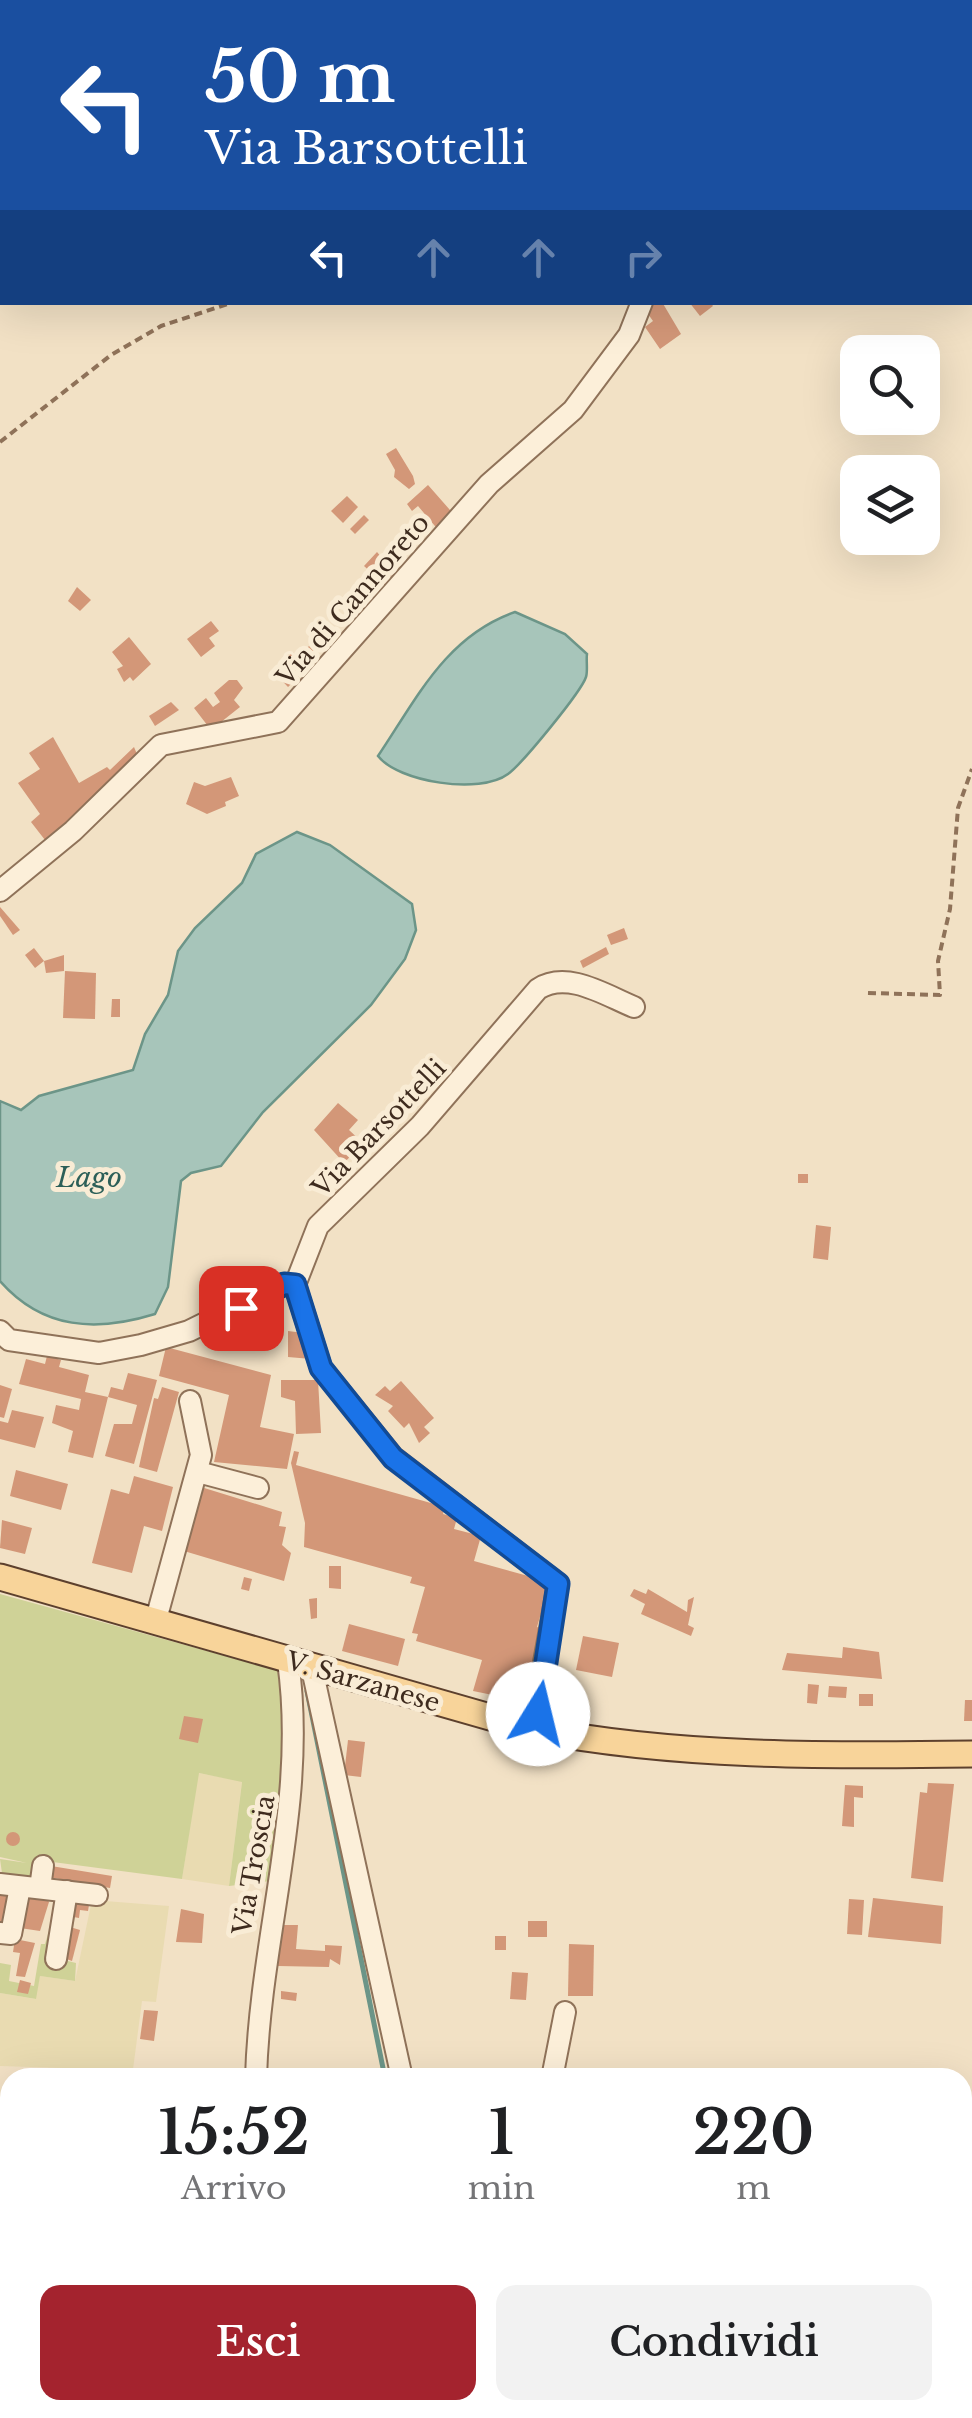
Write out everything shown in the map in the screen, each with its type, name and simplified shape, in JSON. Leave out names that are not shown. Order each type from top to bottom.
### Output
[{"type":"main road","name":"V. Sarzanese","points":[[0,1577],[532,1729],[600,1742],[700,1752],[972,1754]]},
{"type":"street","name":"Via di Cannoreto","points":[[0,890],[73,831],[161,745],[278,722],[489,484],[573,410],[629,335],[641,305]]},
{"type":"street","name":"Via Barsottelli","points":[[295,1285],[318,1226],[420,1126],[538,989],[549,982],[578,983],[634,1007]]},
{"type":"street","points":[[0,1331],[9,1340],[99,1353],[189,1330],[284,1284],[295,1285],[321,1368],[393,1458],[558,1584],[538,1714],[532,1729]]},
{"type":"street","points":[[155,1623],[201,1455],[190,1401]]},
{"type":"street","points":[[198,1472],[258,1488]]},
{"type":"street","points":[[300,1665],[400,2068]]},
{"type":"street","name":"Via Troscia","points":[[257,2068],[266,1945],[296,1769],[300,1665]]},
{"type":"street","points":[[0,1933],[11,1934],[20,1886],[43,1866]]},
{"type":"street","points":[[20,1886],[97,1895]]},
{"type":"street","points":[[56,1959],[67,1892]]},
{"type":"street","points":[[554,2068],[566,2012]]},
{"type":"path","points":[[0,442],[111,354],[161,326],[225,305]]},
{"type":"path","points":[[868,993],[940,995],[938,961],[950,909],[958,808],[972,769]]},
{"type":"shaded area","points":[[198,1773],[242,1781],[229,1886],[182,1879]]},
{"type":"shaded area","points":[[92,1900],[169,1906],[156,2002],[142,2001],[133,2068],[0,2066],[0,1993],[35,1999],[40,1976],[75,1981]]},
{"type":"green space","points":[[0,1594],[283,1672],[288,1768],[270,1881],[229,1886],[242,1782],[199,1773],[182,1879],[45,1861],[41,1877],[3,1880],[0,1859],[27,1863],[0,1857]]},
{"type":"green space","points":[[61,1890],[60,1959],[76,1963],[75,1981],[40,1976],[36,1999],[0,1993],[0,1963],[11,1965],[9,1981],[34,1986],[41,1944],[45,1944]]},
{"type":"water","points":[[515,612],[565,634],[587,654],[586,677],[550,727],[508,774],[479,784],[440,783],[388,765],[378,756],[435,671],[470,636]]},
{"type":"water","name":"Lago","points":[[297,832],[330,845],[412,904],[416,930],[405,959],[371,1005],[263,1112],[221,1166],[191,1173],[181,1181],[168,1287],[155,1314],[92,1324],[72,1323],[34,1309],[0,1281],[0,1101],[21,1110],[39,1096],[133,1070],[145,1034],[168,995],[178,951],[195,928],[242,883],[256,854]]},
{"type":"building","points":[[664,305],[681,334],[660,349],[645,327],[653,321],[643,307]]},
{"type":"building","points":[[691,305],[712,305],[713,306],[700,316]]},
{"type":"building","points":[[396,448],[413,476],[415,484],[409,489],[394,477],[395,470],[386,454]]},
{"type":"building","points":[[428,485],[457,518],[440,532],[418,506],[412,511],[407,504]]},
{"type":"building","points":[[347,496],[358,507],[343,523],[331,511]]},
{"type":"building","points":[[364,515],[369,520],[355,534],[350,529]]},
{"type":"building","points":[[388,551],[401,561],[385,585],[364,566],[377,552],[382,558]]},
{"type":"building","points":[[77,587],[91,600],[80,611],[68,601]]},
{"type":"building","points":[[211,621],[219,631],[209,638],[215,646],[201,657],[187,639]]},
{"type":"building","points":[[129,637],[151,664],[133,681],[130,677],[124,682],[117,669],[123,666],[112,652]]},
{"type":"building","points":[[309,646],[319,657],[288,687],[273,671],[293,652],[298,657]]},
{"type":"building","points":[[229,680],[237,680],[243,688],[234,700],[240,707],[211,730],[194,708],[206,698],[213,707],[220,702],[214,693]]},
{"type":"building","points":[[171,702],[179,710],[155,726],[149,716]]},
{"type":"building","points":[[53,737],[79,783],[107,767],[110,770],[134,747],[139,759],[45,840],[31,822],[40,814],[18,783],[40,769],[29,753]]},
{"type":"building","points":[[231,777],[239,796],[225,802],[226,806],[207,814],[186,804],[194,782],[205,786]]},
{"type":"building","points":[[0,907],[20,930],[13,935],[0,916]]},
{"type":"building","points":[[624,928],[628,939],[611,945],[607,935]]},
{"type":"building","points":[[606,947],[609,954],[583,968],[580,961]]},
{"type":"building","points":[[34,948],[44,961],[35,968],[25,955]]},
{"type":"building","points":[[64,955],[64,971],[46,973],[44,961]]},
{"type":"building","points":[[65,971],[96,973],[95,1019],[63,1018]]},
{"type":"building","points":[[112,999],[120,999],[120,1017],[111,1017]]},
{"type":"building","points":[[338,1103],[358,1120],[349,1130],[363,1143],[344,1163],[314,1130]]},
{"type":"building","points":[[798,1174],[808,1174],[808,1183],[798,1183]]},
{"type":"building","points":[[816,1225],[831,1227],[828,1260],[813,1258]]},
{"type":"building","points":[[288,1331],[304,1333],[311,1359],[288,1357]]},
{"type":"building","points":[[166,1347],[271,1375],[260,1427],[294,1434],[287,1469],[214,1462],[229,1395],[159,1376]]},
{"type":"building","points":[[47,1356],[61,1360],[59,1367],[89,1375],[85,1392],[108,1397],[93,1458],[68,1452],[73,1431],[52,1423],[56,1405],[79,1410],[81,1399],[19,1384],[26,1359],[45,1364]]},
{"type":"building","points":[[128,1373],[157,1380],[134,1464],[105,1456],[114,1424],[132,1424],[137,1405],[108,1397],[111,1387],[123,1390]]},
{"type":"building","points":[[281,1380],[318,1380],[321,1433],[296,1434],[295,1401],[281,1397]]},
{"type":"building","points":[[401,1381],[434,1418],[424,1427],[430,1433],[419,1443],[409,1423],[404,1428],[388,1411],[393,1406],[375,1395],[385,1386],[390,1391]]},
{"type":"building","points":[[0,1385],[12,1389],[4,1418],[0,1417]]},
{"type":"building","points":[[162,1387],[179,1392],[157,1472],[139,1467],[154,1398],[158,1399]]},
{"type":"building","points":[[12,1410],[44,1417],[35,1448],[0,1439],[0,1421],[8,1423]]},
{"type":"building","points":[[294,1451],[299,1452],[296,1465],[445,1507],[443,1514],[457,1518],[454,1529],[481,1536],[474,1561],[550,1582],[537,1627],[546,1630],[532,1703],[473,1691],[482,1660],[416,1641],[418,1634],[412,1633],[425,1587],[410,1583],[412,1577],[304,1547],[305,1523],[291,1463]]},
{"type":"building","points":[[16,1470],[68,1484],[61,1510],[10,1496]]},
{"type":"building","points":[[134,1476],[173,1487],[162,1531],[144,1526],[132,1573],[92,1563],[111,1489],[129,1494]]},
{"type":"building","points":[[201,1487],[282,1512],[279,1526],[286,1527],[282,1545],[291,1553],[284,1581],[184,1551]]},
{"type":"building","points":[[2,1520],[32,1528],[25,1554],[0,1548]]},
{"type":"building","points":[[329,1566],[341,1566],[341,1589],[329,1588]]},
{"type":"building","points":[[244,1577],[252,1579],[249,1591],[241,1589]]},
{"type":"building","points":[[634,1589],[646,1594],[648,1589],[687,1612],[688,1600],[694,1597],[688,1625],[694,1628],[691,1636],[641,1614],[645,1604],[630,1596]]},
{"type":"building","points":[[317,1598],[317,1618],[311,1619],[309,1599]]},
{"type":"building","points":[[349,1624],[405,1639],[398,1666],[342,1651]]},
{"type":"building","points":[[583,1636],[619,1643],[612,1677],[576,1670]]},
{"type":"building","points":[[843,1647],[879,1652],[882,1679],[782,1670],[787,1653],[842,1658]]},
{"type":"building","points":[[808,1684],[819,1685],[817,1704],[807,1703]]},
{"type":"building","points":[[829,1686],[847,1687],[846,1698],[828,1697]]},
{"type":"building","points":[[859,1694],[873,1694],[873,1706],[859,1706]]},
{"type":"building","points":[[965,1700],[972,1700],[972,1721],[964,1721]]},
{"type":"building","points":[[184,1716],[203,1719],[198,1743],[179,1739]]},
{"type":"building","points":[[348,1740],[365,1742],[361,1777],[344,1775]]},
{"type":"building","points":[[928,1783],[954,1784],[943,1882],[911,1878],[920,1792],[927,1793]]},
{"type":"building","points":[[845,1785],[863,1786],[863,1798],[854,1797],[854,1827],[842,1826]]},
{"type":"building","points":[[13,1832],[20,1839],[13,1846],[6,1839]]},
{"type":"building","points":[[45,1865],[112,1876],[110,1888],[43,1876]]},
{"type":"building","points":[[0,1890],[8,1892],[4,1925],[0,1924]]},
{"type":"building","points":[[26,1893],[46,1897],[49,1902],[40,1931],[20,1928]]},
{"type":"building","points":[[71,1896],[90,1899],[88,1911],[80,1910],[79,1918],[68,1916]]},
{"type":"building","points":[[873,1898],[943,1906],[941,1944],[868,1937]]},
{"type":"building","points":[[849,1899],[864,1900],[862,1935],[847,1934]]},
{"type":"building","points":[[181,1909],[204,1914],[202,1943],[176,1942]]},
{"type":"building","points":[[528,1921],[547,1921],[547,1937],[528,1937]]},
{"type":"building","points":[[281,1925],[298,1925],[296,1949],[325,1951],[325,1945],[342,1946],[340,1965],[330,1959],[329,1967],[278,1966]]},
{"type":"building","points":[[70,1927],[80,1930],[72,1961],[61,1957]]},
{"type":"building","points":[[495,1936],[506,1936],[506,1950],[495,1950]]},
{"type":"building","points":[[15,1939],[35,1943],[25,1977],[16,1976],[20,1953],[13,1952]]},
{"type":"building","points":[[569,1944],[594,1945],[593,1996],[568,1996]]},
{"type":"building","points":[[512,1972],[528,1973],[526,2000],[510,1999]]},
{"type":"building","points":[[20,1980],[31,1983],[28,1994],[17,1992]]},
{"type":"building","points":[[281,1991],[297,1993],[296,2001],[281,1999]]},
{"type":"building","points":[[144,2010],[158,2011],[154,2041],[140,2039]]},
{"type":"waterway","points":[[307,1691],[383,2068]]},
{"type":"route","points":[[241,1308],[284,1284],[295,1285],[321,1368],[393,1458],[558,1584],[538,1714]]}]
